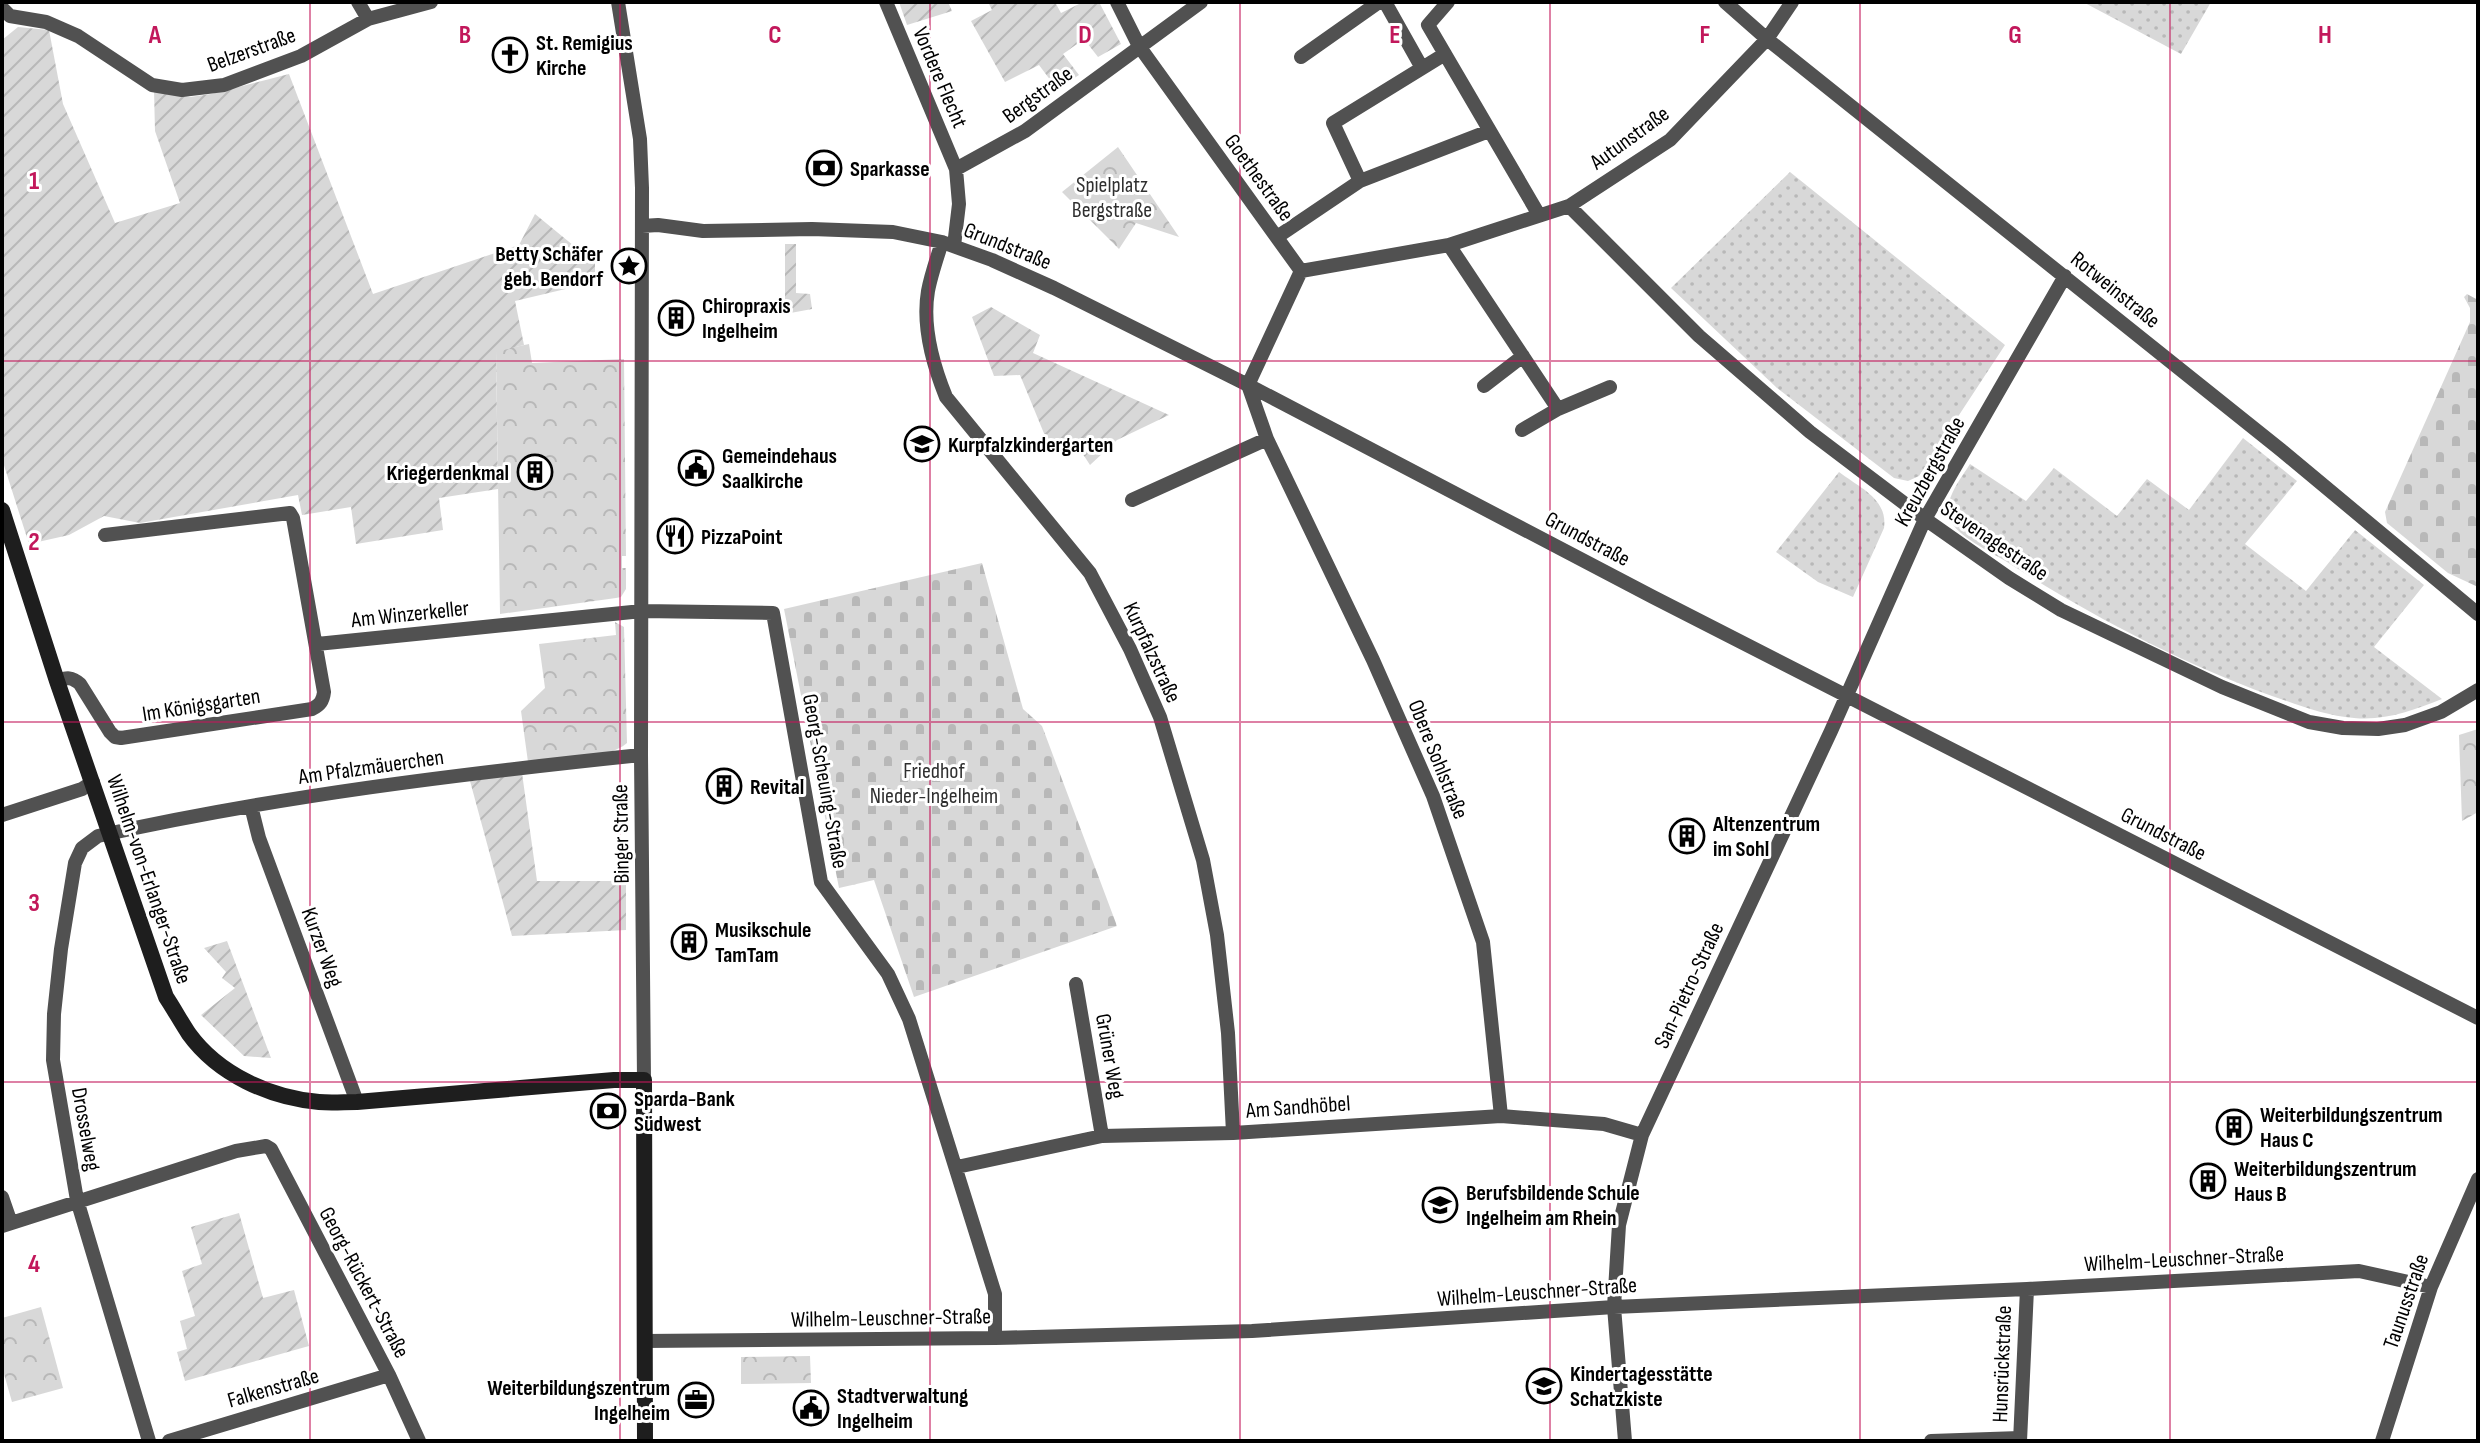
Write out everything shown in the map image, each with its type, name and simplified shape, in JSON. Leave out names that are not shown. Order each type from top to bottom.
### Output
[{"type":"main road","name":"Wilhelm-von-Erlanger-Straße","points":[[2,510],[57,681],[166,997],[189,1034],[205,1052],[251,1083],[286,1097],[320,1103],[644,1080]]},
{"type":"main road","name":"Binger Straße","points":[[644,1080],[645,1441]]},
{"type":"street","points":[[358,2],[368,19]]},
{"type":"street","name":"Belzerstraße","points":[[5,15],[46,22],[78,36],[152,85],[182,90],[224,85],[301,56],[368,19],[431,2]]},
{"type":"street","name":"Binger Straße","points":[[618,2],[640,139],[644,1080]]},
{"type":"street","name":"Vordere Flecht","points":[[886,2],[956,169]]},
{"type":"street","name":"Goethestraße","points":[[1117,2],[1139,46],[1301,271]]},
{"type":"street","name":"Bergstraße","points":[[956,169],[1025,131],[1201,2]]},
{"type":"street","points":[[1301,57],[1379,2]]},
{"type":"street","points":[[1385,2],[1422,68]]},
{"type":"street","points":[[1448,2],[1428,25],[1539,215]]},
{"type":"street","name":"Rotweinstraße","points":[[1725,2],[1767,39],[2281,450],[2478,614]]},
{"type":"street","name":"Autunstraße","points":[[1301,271],[1449,245],[1569,206],[1670,140],[1767,39],[1792,2]]},
{"type":"street","points":[[1360,181],[1333,123],[1445,54]]},
{"type":"street","points":[[1277,237],[1360,181],[1489,131]]},
{"type":"street","points":[[948,244],[959,204],[956,169]]},
{"type":"street","name":"Stevenagestraße","points":[[1569,206],[1699,336],[1810,432],[1925,519],[2061,610],[2222,687],[2309,722],[2343,728],[2378,729],[2405,725],[2441,712],[2478,690]]},
{"type":"street","name":"Grundstraße","points":[[642,226],[703,231],[812,229],[893,232],[948,244],[1054,288],[2478,1018]]},
{"type":"street","name":"Kurpfalzstraße","points":[[948,244],[927,293],[934,367],[946,397],[1090,573],[1130,649],[1160,717],[1203,860],[1217,935],[1228,1033],[1233,1133]]},
{"type":"street","points":[[1449,245],[1558,409]]},
{"type":"street","points":[[1248,385],[1301,271]]},
{"type":"street","name":"Kreuzbergstraße","points":[[1847,694],[1925,519],[2065,276]]},
{"type":"street","points":[[1484,386],[1523,356]]},
{"type":"street","name":"Obere Sohlstraße","points":[[1248,385],[1267,439],[1373,660],[1433,796],[1483,942],[1501,1116]]},
{"type":"street","points":[[1522,430],[1558,409],[1610,387]]},
{"type":"street","points":[[1132,500],[1267,439]]},
{"type":"street","points":[[105,535],[290,513],[317,644]]},
{"type":"street","name":"Am Winzerkeller","points":[[317,644],[642,611]]},
{"type":"street","name":"Georg-Scheuing-Straße","points":[[642,611],[773,613],[821,882],[888,974],[909,1019],[995,1294],[995,1338]]},
{"type":"street","name":"Im Königsgarten","points":[[57,681],[66,677],[80,684],[110,732],[121,738],[312,709],[320,705],[324,692],[317,644]]},
{"type":"street","name":"San-Pietro-Straße","points":[[1625,1441],[1614,1307],[1619,1225],[1642,1135],[1847,694]]},
{"type":"street","name":"Am Pfalzmäuerchen","points":[[109,834],[251,806],[490,770],[641,755]]},
{"type":"street","points":[[2,815],[82,789],[93,782]]},
{"type":"street","name":"Kurzer Weg","points":[[251,806],[259,838],[357,1102]]},
{"type":"street","name":"Drosselweg","points":[[109,834],[88,842],[75,863],[54,1014],[56,1084],[77,1200],[149,1441]]},
{"type":"street","name":"Grüner Weg","points":[[1076,984],[1102,1136]]},
{"type":"street","name":"Am Sandhöbel","points":[[957,1167],[1102,1136],[1233,1133],[1501,1116],[1604,1124],[1642,1135]]},
{"type":"street","name":"Georg-Rückert-Straße","points":[[77,1200],[236,1151],[266,1146],[271,1149],[389,1375],[419,1441]]},
{"type":"street","name":"Taunusstraße","points":[[2382,1441],[2431,1287],[2478,1179]]},
{"type":"street","points":[[2,1197],[6,1224],[77,1200]]},
{"type":"street","name":"Wilhelm-Leuschner-Straße","points":[[644,1341],[995,1338],[1252,1331],[1614,1307],[2359,1271],[2431,1287]]},
{"type":"street","name":"Hunsrückstraße","points":[[2020,1439],[2027,1289]]},
{"type":"street","name":"Falkenstraße","points":[[169,1441],[389,1375]]},
{"type":"street","points":[[1931,1441],[2020,1439]]},
{"type":"green space","points":[[899,2],[948,2],[952,11],[907,25]]},
{"type":"green space","points":[[988,2],[1055,2],[1061,13],[1083,2],[1099,2],[1121,44],[1098,57],[1084,39],[1063,54],[1079,75],[1057,89],[1039,65],[1005,82],[971,21],[992,10]]},
{"type":"green space","points":[[2083,2],[2211,2],[2181,54]]},
{"type":"green space","points":[[18,27],[49,30],[63,104],[115,223],[180,203],[155,131],[154,90],[190,97],[289,74],[373,294],[519,245],[535,214],[585,255],[595,253],[595,282],[515,301],[524,345],[496,352],[498,489],[439,498],[443,530],[356,544],[351,507],[302,515],[298,495],[140,523],[104,516],[69,535],[29,544],[2,459],[2,40]]},
{"type":"green space","name":"Spielplatz Bergstraße","points":[[1118,147],[1179,237],[1136,223],[1119,249],[1062,192]]},
{"type":"green space","points":[[1790,172],[2005,345],[1919,476],[1908,481],[1894,478],[1777,388],[1671,288]]},
{"type":"green space","points":[[785,244],[796,244],[796,293],[810,294],[812,309],[785,314]]},
{"type":"green space","points":[[2467,294],[2478,300],[2478,587],[2448,573],[2387,523],[2385,512],[2470,322],[2470,308],[2464,297]]},
{"type":"green space","points":[[991,307],[1040,335],[1033,353],[1169,415],[1117,440],[1090,465],[1073,439],[1050,448],[1020,375],[994,376],[972,317]]},
{"type":"green space","points":[[529,344],[532,363],[624,359],[626,556],[622,556],[622,568],[626,568],[626,589],[621,597],[616,598],[500,614],[496,351]]},
{"type":"green space","points":[[2243,438],[2297,481],[2245,544],[2306,591],[2355,530],[2424,585],[2374,647],[2442,699],[2399,714],[2377,718],[2344,717],[2323,713],[2237,683],[2169,653],[2070,601],[1975,543],[1959,531],[1948,512],[1957,483],[1970,464],[2026,501],[2054,468],[2117,516],[2147,479],[2189,510]]},
{"type":"green space","points":[[1839,472],[1871,495],[1882,509],[1884,518],[1884,528],[1853,597],[1818,582],[1776,552]]},
{"type":"green space","name":"Friedhof Nieder-Ingelheim","points":[[982,563],[1023,709],[1042,726],[1117,926],[914,997],[874,880],[839,888],[784,609]]},
{"type":"green space","points":[[615,622],[624,627],[627,743],[594,756],[528,762],[521,711],[545,688],[539,644],[616,635]]},
{"type":"green space","points":[[2478,729],[2478,812],[2462,821],[2459,735]]},
{"type":"green space","points":[[522,773],[537,881],[626,881],[626,930],[512,936],[470,781]]},
{"type":"green space","points":[[227,941],[271,1058],[244,1056],[201,1015],[235,988],[222,978],[226,972],[204,948]]},
{"type":"green space","points":[[239,1213],[263,1298],[294,1290],[309,1346],[185,1381],[177,1352],[187,1349],[180,1321],[195,1316],[182,1271],[202,1264],[191,1227]]},
{"type":"green space","points":[[41,1307],[63,1388],[12,1402],[2,1367],[2,1318]]},
{"type":"green space","points":[[810,1356],[811,1383],[741,1384],[741,1357]]},
{"type":"place","name":"St. Remigius Kirche","points":[[510,55]]},
{"type":"place","name":"Sparkasse","points":[[824,168]]},
{"type":"place","name":"Betty Schäfer geb. Bendorf","points":[[629,266]]},
{"type":"place","name":"Chiropraxis Ingelheim","points":[[676,318]]},
{"type":"place","name":"Kurpfalzkindergarten","points":[[922,444]]},
{"type":"place","name":"Gemeindehaus Saalkirche","points":[[696,468]]},
{"type":"place","name":"Kriegerdenkmal","points":[[535,472]]},
{"type":"place","name":"PizzaPoint","points":[[675,536]]},
{"type":"place","name":"Revital","points":[[724,786]]},
{"type":"place","name":"Altenzentrum im Sohl","points":[[1687,836]]},
{"type":"place","name":"Musikschule TamTam","points":[[689,942]]},
{"type":"place","name":"Sparda-Bank Südwest","points":[[608,1111]]},
{"type":"place","name":"Weiterbildungszentrum Haus C","points":[[2234,1127]]},
{"type":"place","name":"Weiterbildungszentrum Haus B","points":[[2208,1181]]},
{"type":"place","name":"Berufsbildende Schule Ingelheim am Rhein","points":[[1440,1205]]},
{"type":"place","name":"Kindertagesstätte Schatzkiste","points":[[1544,1386]]},
{"type":"place","name":"Weiterbildungszentrum Ingelheim","points":[[696,1400]]},
{"type":"place","name":"Stadtverwaltung Ingelheim","points":[[811,1408]]}]
